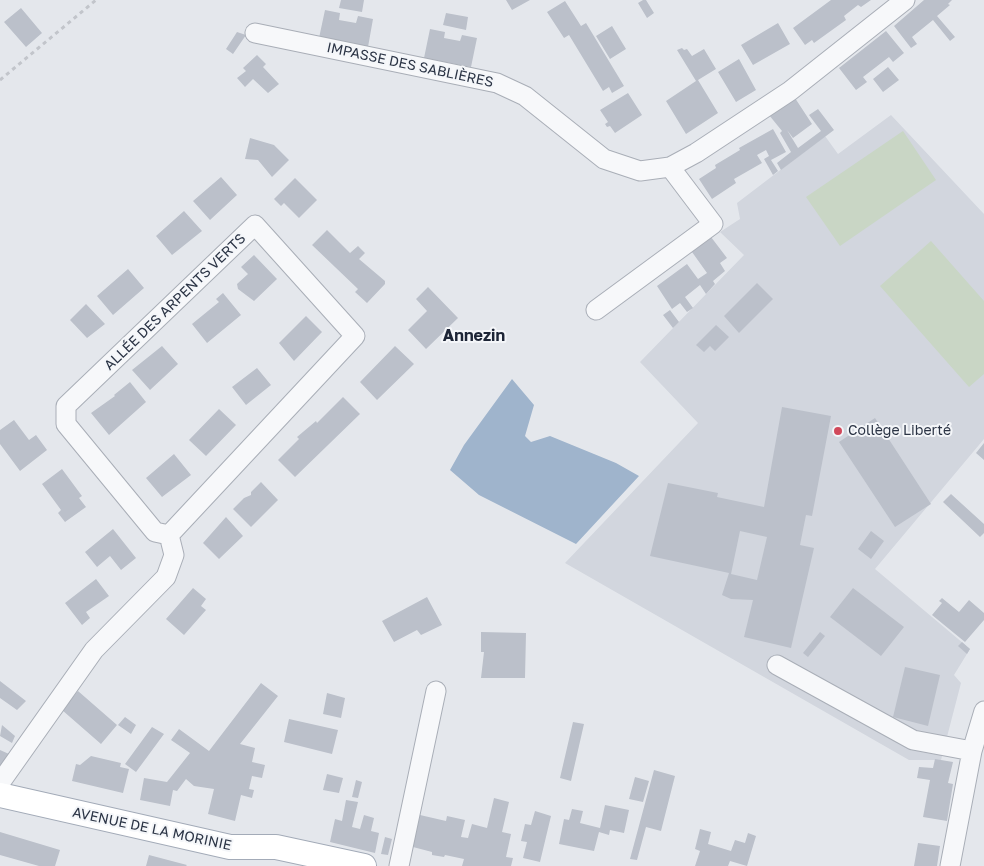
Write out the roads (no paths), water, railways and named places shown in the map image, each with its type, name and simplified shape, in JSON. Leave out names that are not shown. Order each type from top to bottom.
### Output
[{"type":"main road","name":"AVENUE DE LA MORINIE","points":[[0,795],[230,847],[276,847],[364,866]]},
{"type":"street","name":"IMPASSE DES SABLIÈRES","points":[[255,33],[497,83],[525,96],[604,159],[640,171],[670,167],[696,153],[790,91],[905,0]]},
{"type":"street","points":[[596,310],[712,224],[670,167]]},
{"type":"street","name":"ALLÉE DES ARPENTS VERTS","points":[[255,225],[355,336],[170,536],[155,532],[66,424],[66,406],[255,225]]},
{"type":"street","points":[[0,783],[94,650],[166,577],[174,555],[170,536]]},
{"type":"street","points":[[777,665],[914,740],[972,751]]},
{"type":"street","points":[[399,866],[436,691]]},
{"type":"street","points":[[950,866],[972,751],[984,711]]},
{"type":"water","points":[[512,379],[534,405],[525,436],[531,442],[550,436],[616,463],[639,476],[576,544],[479,495],[450,470],[464,445]]},
{"type":"place","name":"Collège Liberté","points":[[838,431]]},
{"type":"district","name":"Annezin","points":[[474,336]]}]
